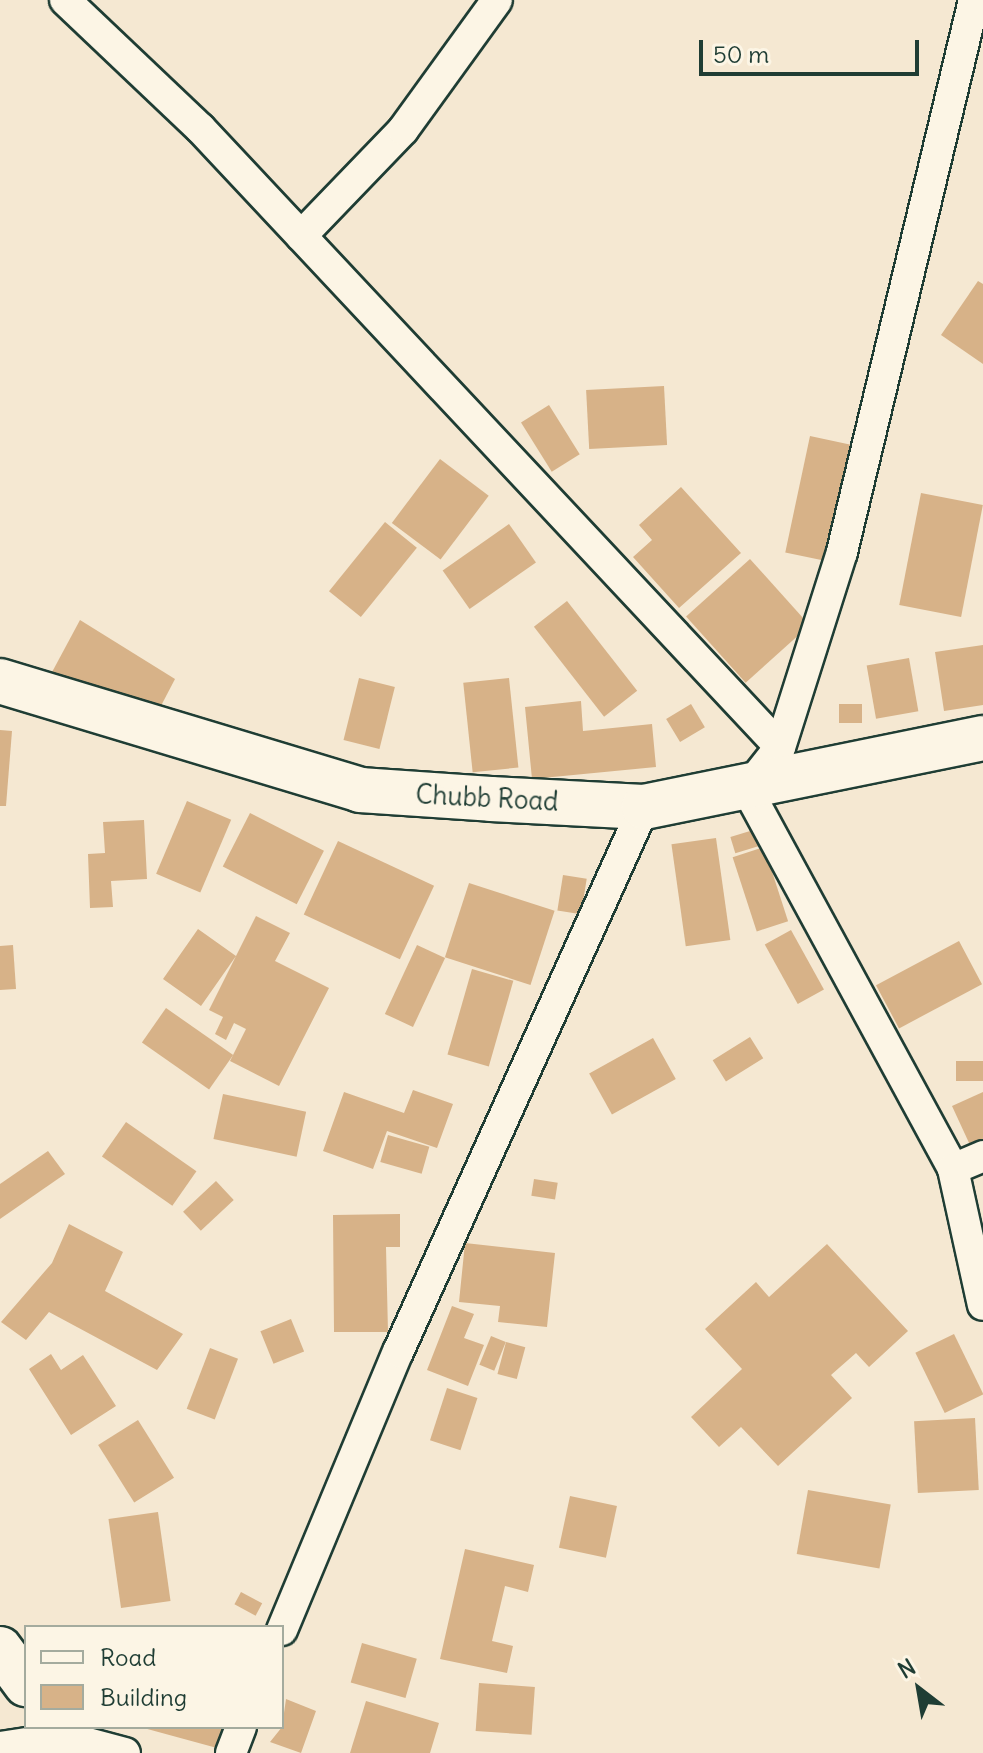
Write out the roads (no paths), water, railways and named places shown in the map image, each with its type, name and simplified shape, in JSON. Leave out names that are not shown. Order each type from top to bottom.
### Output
[{"type":"street","points":[[65,0],[301,236],[780,747]]},
{"type":"street","points":[[301,236],[403,130],[497,0]]},
{"type":"street","points":[[974,0],[842,552],[780,747],[747,789],[953,1169],[983,1305]]},
{"type":"street","name":"Chubb Road","points":[[0,681],[360,790],[644,807],[747,789],[983,738]]},
{"type":"street","points":[[284,1625],[398,1352],[644,807]]},
{"type":"street","points":[[953,1169],[983,1156]]},
{"type":"street","points":[[0,1649],[24,1681]]},
{"type":"street","points":[[231,1753],[240,1729]]},
{"type":"street","points":[[0,1747],[67,1739],[125,1753]]}]
